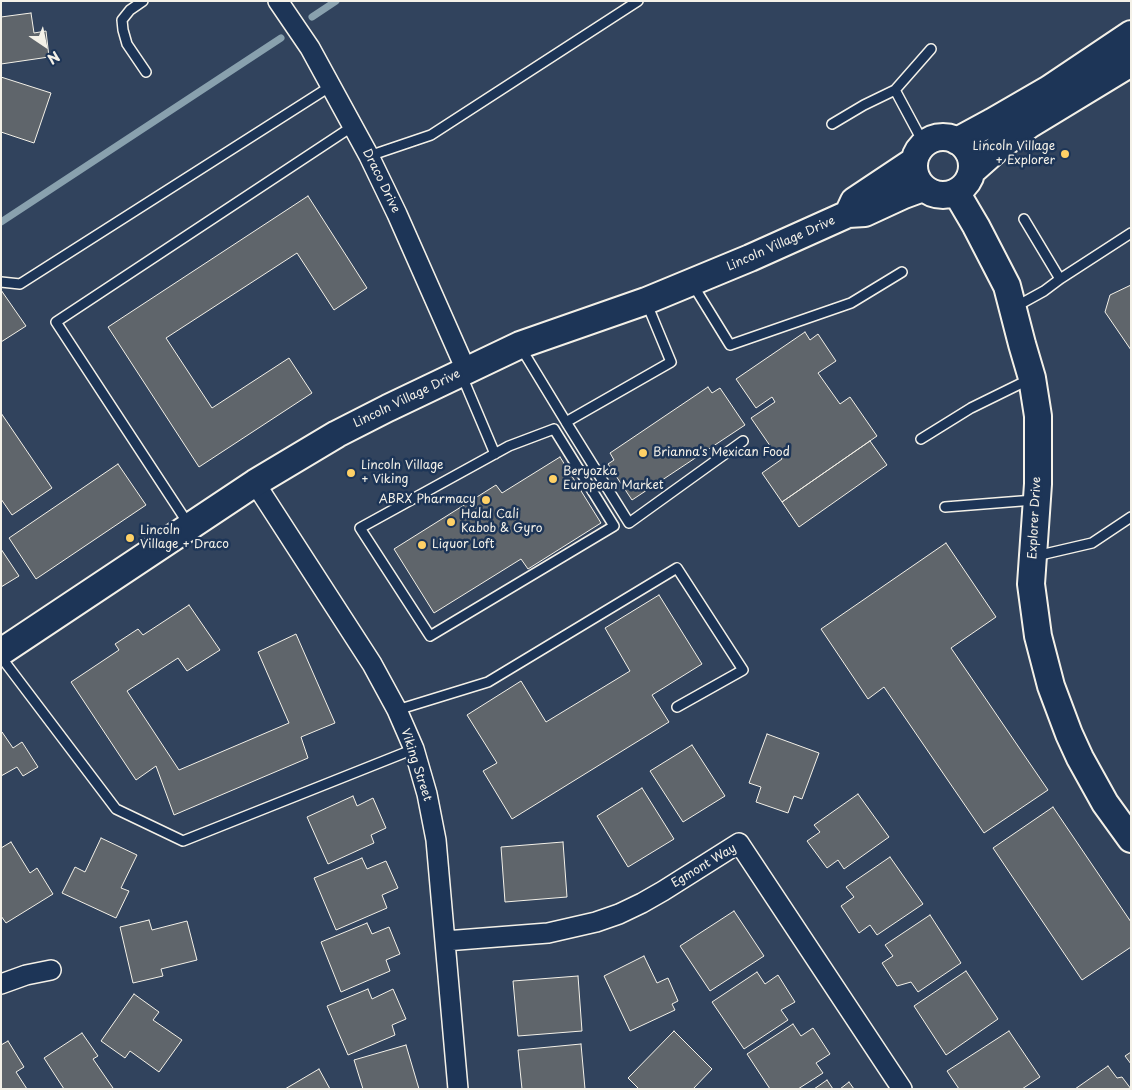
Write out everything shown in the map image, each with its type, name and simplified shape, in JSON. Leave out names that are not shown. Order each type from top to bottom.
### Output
[{"type":"street","name":"Draco Drive","points":[[278,1],[310,48],[369,156],[397,214],[463,372]]},
{"type":"street","points":[[957,141],[1048,89],[1131,34]]},
{"type":"street","points":[[972,171],[1029,126],[1131,63]]},
{"type":"street","points":[[933,138],[953,138],[957,141],[968,152],[972,161],[972,171],[968,181],[961,189],[952,194],[942,196],[932,194],[917,180],[914,171],[919,152],[933,138]]},
{"type":"street","name":"Lincoln Village Drive","points":[[848,214],[854,201],[919,152]]},
{"type":"street","name":"Lincoln Village Drive","points":[[1,652],[255,483],[337,434],[388,408],[520,345],[646,301],[750,258],[848,214],[865,213],[924,188]]},
{"type":"street","name":"Explorer Drive","points":[[956,192],[1007,286],[1032,378],[1038,416],[1037,499],[1031,584],[1038,636],[1051,686],[1080,758],[1105,803],[1131,839]]},
{"type":"street","name":"Viking Street","points":[[255,483],[372,664],[397,710],[414,749],[427,794],[436,840],[458,1089]]},
{"type":"street","name":"Egmont Way","points":[[445,941],[548,933],[596,922],[642,903],[739,843],[902,1089]]},
{"type":"street","points":[[1,984],[26,975],[51,970]]},
{"type":"lane","points":[[143,1],[130,10],[122,20],[127,44],[146,72]]},
{"type":"lane","points":[[369,156],[431,135],[638,1]]},
{"type":"lane","points":[[832,124],[864,105],[895,90],[931,49]]},
{"type":"lane","points":[[1,282],[20,284],[330,86]]},
{"type":"lane","points":[[895,90],[919,152]]},
{"type":"lane","points":[[190,525],[56,322],[353,126]]},
{"type":"lane","points":[[1024,219],[1060,279]]},
{"type":"lane","points":[[1013,308],[1032,298],[1131,233]]},
{"type":"lane","points":[[691,283],[730,346],[850,303],[902,272]]},
{"type":"lane","points":[[566,422],[671,362],[646,301]]},
{"type":"lane","points":[[520,345],[629,522],[743,441]]},
{"type":"lane","points":[[463,372],[495,454]]},
{"type":"lane","points":[[921,439],[971,408],[1032,378]]},
{"type":"lane","points":[[554,429],[614,526],[430,636],[360,528],[495,454],[509,446],[554,429]]},
{"type":"lane","points":[[945,507],[1037,499]]},
{"type":"lane","points":[[1033,557],[1092,543],[1131,517]]},
{"type":"lane","points":[[397,710],[488,682],[678,568],[743,670],[677,707]]},
{"type":"lane","points":[[1,657],[116,809],[183,842],[414,749]]},
{"type":"building","points":[[31,13],[34,33],[46,31],[49,57],[1,64],[1,17]]},
{"type":"building","points":[[1,77],[51,93],[34,143],[1,132]]},
{"type":"building","points":[[308,196],[367,288],[334,310],[297,253],[166,338],[212,408],[289,358],[312,393],[199,467],[108,327]]},
{"type":"building","points":[[1131,285],[1131,350],[1105,312],[1110,295]]},
{"type":"building","points":[[1,290],[26,326],[1,342]]},
{"type":"building","points":[[805,332],[810,340],[818,334],[836,361],[818,373],[840,404],[850,397],[877,436],[782,502],[762,473],[782,459],[777,451],[775,453],[751,418],[775,402],[772,397],[756,408],[736,379]]},
{"type":"building","points":[[708,387],[712,393],[720,388],[745,425],[632,500],[608,464],[614,460],[610,453]]},
{"type":"building","points":[[1,413],[52,488],[12,515],[1,499]]},
{"type":"building","points":[[870,441],[887,465],[799,527],[782,502]]},
{"type":"building","points":[[560,457],[601,523],[528,569],[521,559],[434,613],[394,549],[496,485],[502,493]]},
{"type":"building","points":[[118,464],[146,505],[36,579],[9,538]]},
{"type":"building","points":[[946,543],[996,617],[951,648],[1048,790],[984,833],[884,687],[868,699],[821,629]]},
{"type":"building","points":[[1,549],[19,576],[1,587]]},
{"type":"building","points":[[659,595],[702,664],[652,695],[669,722],[512,819],[483,771],[497,763],[467,715],[521,681],[546,722],[630,671],[605,628]]},
{"type":"building","points":[[189,605],[220,650],[187,671],[178,658],[127,691],[179,770],[289,723],[258,652],[296,634],[335,723],[301,737],[308,758],[174,815],[156,766],[136,780],[71,682],[119,650],[115,644],[138,629],[143,635]]},
{"type":"building","points":[[1,732],[13,748],[22,742],[38,767],[23,776],[17,767],[1,776]]},
{"type":"building","points":[[767,734],[819,753],[802,799],[794,796],[788,813],[756,802],[761,787],[749,783]]},
{"type":"building","points":[[692,745],[725,796],[683,822],[650,771]]},
{"type":"building","points":[[642,788],[674,839],[628,867],[597,816]]},
{"type":"building","points":[[858,794],[889,837],[844,869],[838,860],[827,868],[807,841],[820,832],[814,825]]},
{"type":"building","points":[[353,796],[357,806],[373,798],[386,828],[371,835],[374,843],[328,864],[307,817]]},
{"type":"building","points":[[1053,807],[1131,922],[1131,947],[1082,980],[993,848]]},
{"type":"building","points":[[101,838],[137,855],[121,888],[129,891],[116,918],[62,893],[75,867],[85,872]]},
{"type":"building","points":[[11,842],[30,873],[37,868],[53,894],[6,923],[1,916],[1,848]]},
{"type":"building","points":[[563,842],[567,897],[505,902],[501,847]]},
{"type":"building","points":[[890,857],[923,904],[877,935],[870,925],[859,933],[841,906],[854,897],[846,887]]},
{"type":"building","points":[[362,858],[367,869],[386,861],[398,888],[382,895],[387,908],[336,930],[314,878]]},
{"type":"building","points":[[734,911],[764,956],[710,991],[680,946]]},
{"type":"building","points":[[930,915],[961,963],[918,992],[911,982],[897,986],[882,963],[893,956],[885,945]]},
{"type":"building","points":[[149,920],[152,930],[187,921],[197,960],[161,969],[163,976],[133,983],[120,927]]},
{"type":"building","points":[[367,923],[372,934],[389,927],[400,954],[386,960],[390,971],[341,992],[321,942]]},
{"type":"building","points":[[644,956],[657,983],[668,978],[678,1001],[672,1004],[675,1010],[630,1031],[604,976]]},
{"type":"building","points":[[966,971],[998,1019],[946,1055],[914,1006]]},
{"type":"building","points":[[757,972],[765,984],[778,975],[795,1002],[781,1010],[788,1020],[744,1049],[712,1002]]},
{"type":"building","points":[[578,976],[582,1031],[518,1036],[513,981]]},
{"type":"building","points":[[368,989],[372,999],[393,989],[406,1019],[392,1025],[395,1035],[348,1055],[327,1006]]},
{"type":"building","points":[[134,994],[159,1012],[153,1020],[182,1040],[159,1072],[130,1051],[125,1058],[101,1041]]},
{"type":"building","points":[[793,1024],[801,1036],[813,1028],[830,1054],[816,1063],[823,1073],[798,1089],[770,1089],[747,1054]]},
{"type":"building","points":[[674,1031],[712,1069],[693,1089],[639,1089],[628,1078]]},
{"type":"building","points":[[1009,1031],[1040,1077],[1022,1089],[959,1089],[947,1071]]},
{"type":"building","points":[[82,1033],[98,1056],[93,1059],[112,1089],[64,1089],[44,1058]]},
{"type":"building","points":[[8,1041],[24,1067],[16,1072],[27,1089],[1,1089],[1,1045]]},
{"type":"building","points":[[581,1044],[585,1089],[522,1089],[518,1050]]},
{"type":"building","points":[[406,1045],[419,1089],[363,1089],[354,1060]]},
{"type":"building","points":[[1131,1052],[1131,1064],[1125,1056]]},
{"type":"building","points":[[1108,1066],[1117,1078],[1122,1077],[1131,1089],[1075,1089]]},
{"type":"building","points":[[319,1069],[330,1089],[285,1089]]},
{"type":"building","points":[[827,1080],[833,1089],[814,1089]]},
{"type":"building","points":[[849,1082],[854,1089],[840,1089]]},
{"type":"waterway","points":[[312,17],[336,1]]},
{"type":"waterway","points":[[1,222],[281,38]]},
{"type":"place","name":"Lincoln Village + Explorer","points":[[1065,154]]},
{"type":"place","name":"Brianna's Mexican Food","points":[[643,453]]},
{"type":"place","name":"Lincoln Village + Viking","points":[[351,473]]},
{"type":"place","name":"Beryozka European Market","points":[[553,479]]},
{"type":"place","name":"ABRX Pharmacy","points":[[486,500]]},
{"type":"place","name":"Halal Cali Kabob & Gyro","points":[[451,522]]},
{"type":"place","name":"Lincoln Village + Draco","points":[[130,538]]},
{"type":"place","name":"Liquor Loft","points":[[422,545]]}]
